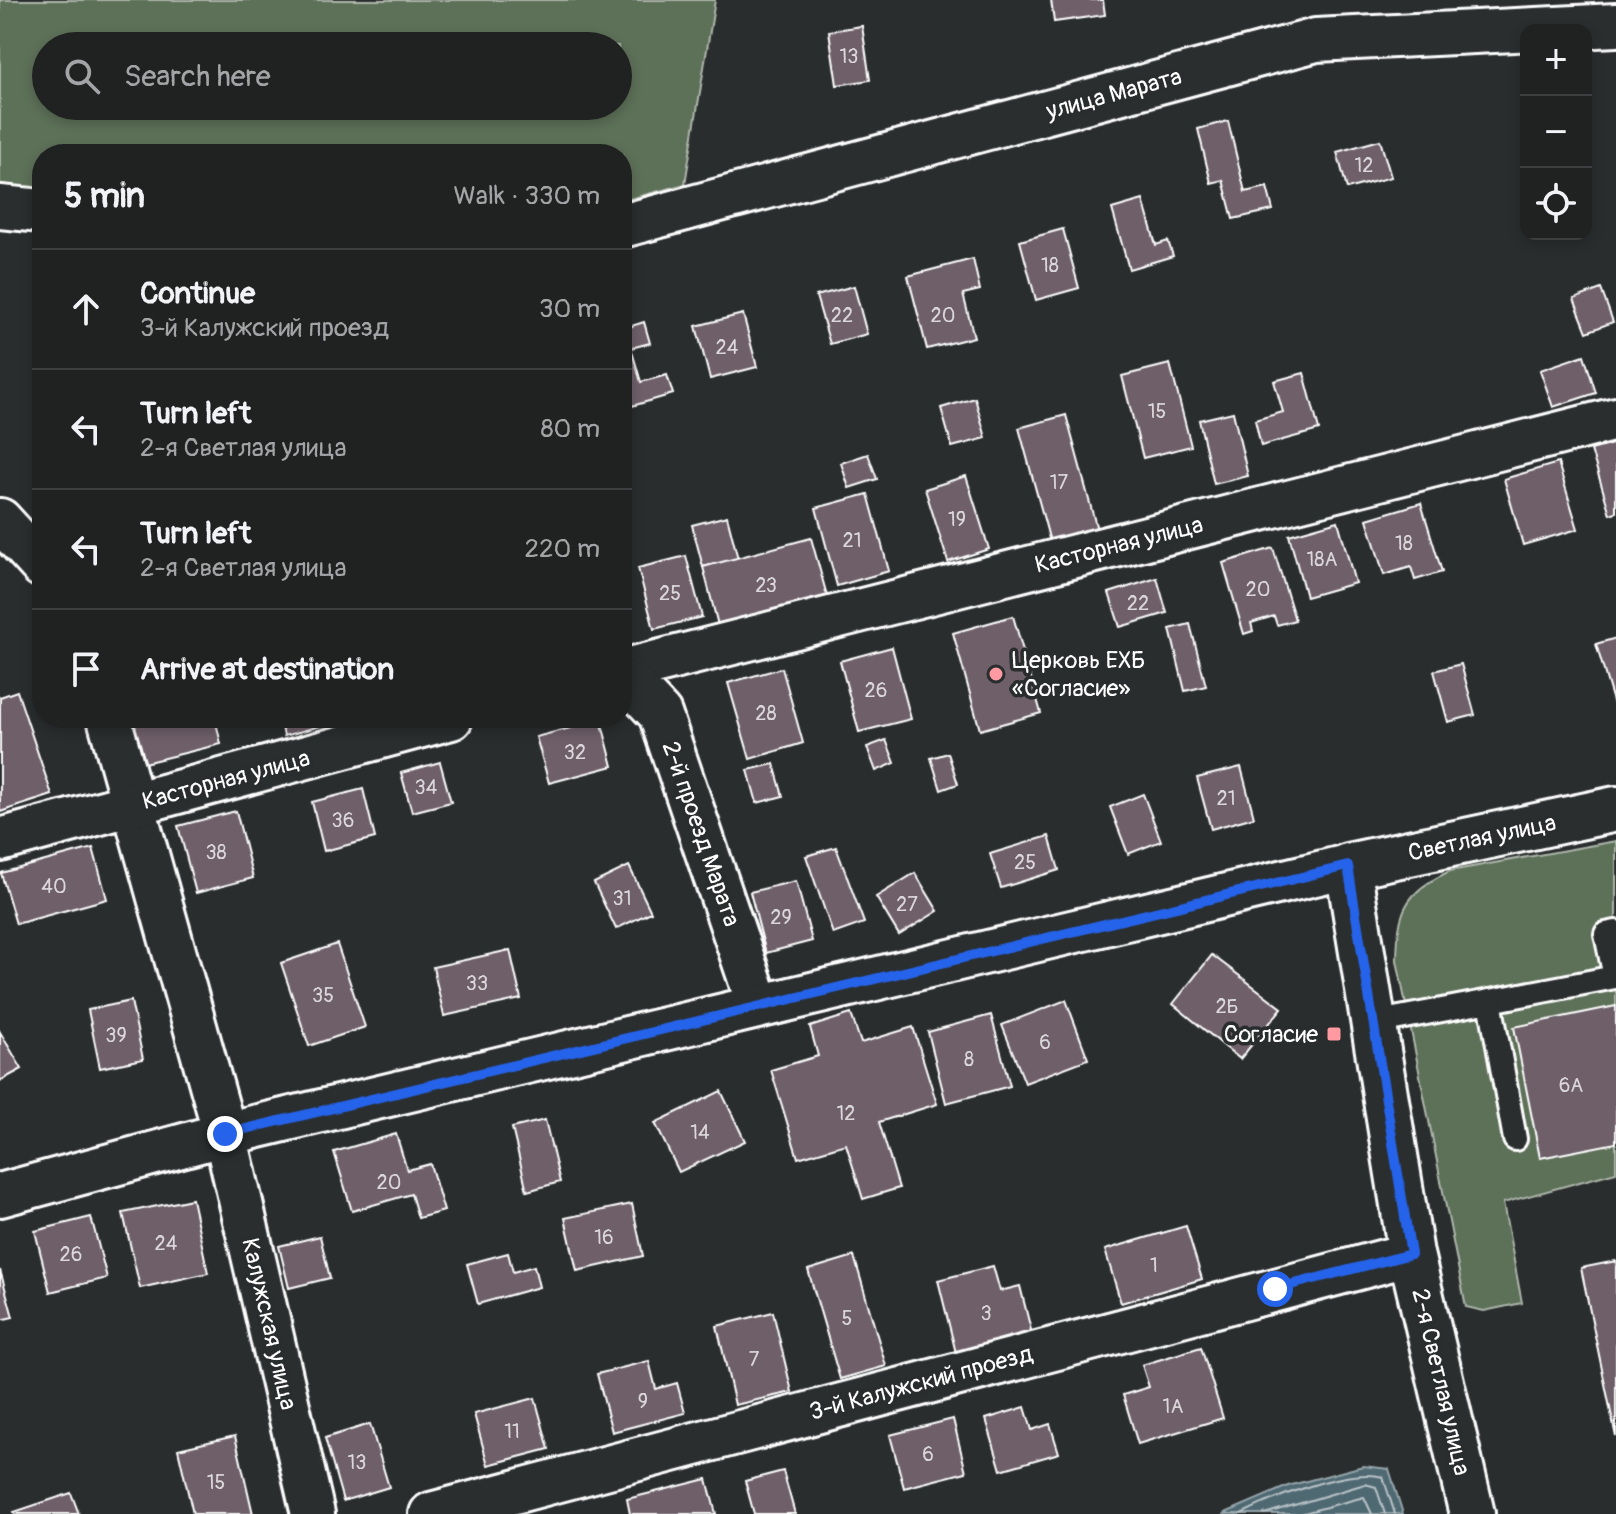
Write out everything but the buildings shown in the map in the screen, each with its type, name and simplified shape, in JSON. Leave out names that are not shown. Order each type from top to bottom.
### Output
[{"type":"street","name":"улица Марата","points":[[632,223],[1316,40],[1616,25]]},
{"type":"street","points":[[0,207],[32,210]]},
{"type":"street","name":"Касторная улица","points":[[632,669],[1616,419]]},
{"type":"street","points":[[0,520],[32,554]]},
{"type":"street","name":"2-й проезд Марата","points":[[632,683],[660,714],[759,1006]]},
{"type":"street","name":"Калужская улица","points":[[112,728],[225,1134],[313,1514]]},
{"type":"street","name":"Касторная улица","points":[[0,840],[415,728]]},
{"type":"street","name":"Светлая улица","points":[[1348,866],[1616,809]]},
{"type":"street","points":[[0,1195],[225,1134],[1348,866]]},
{"type":"street","name":"2-я Светлая улица","points":[[1348,866],[1411,1254],[1472,1514]]},
{"type":"street","name":"3-й Калужский проезд","points":[[431,1514],[1411,1254]]},
{"type":"lane","points":[[1373,1023],[1615,977],[1606,934],[1616,932]]},
{"type":"lane","points":[[1490,1001],[1515,1139]]},
{"type":"green space","points":[[0,0],[715,0],[685,184],[632,198],[632,144],[32,144],[32,195],[0,191]]},
{"type":"green space","points":[[1616,841],[1616,1172],[1503,1203],[1522,1303],[1484,1311],[1466,1307],[1397,960],[1402,916],[1422,887],[1450,871]]},
{"type":"water","points":[[1363,1466],[1389,1469],[1403,1514],[1223,1514],[1288,1486]]},
{"type":"place","name":"Церковь ЕХБ «Согласие»","points":[[996,674]]},
{"type":"place","name":"Согласие","points":[[1334,1034]]},
{"type":"route","points":[[225,1134],[1348,866],[1411,1254],[1275,1289]]}]
